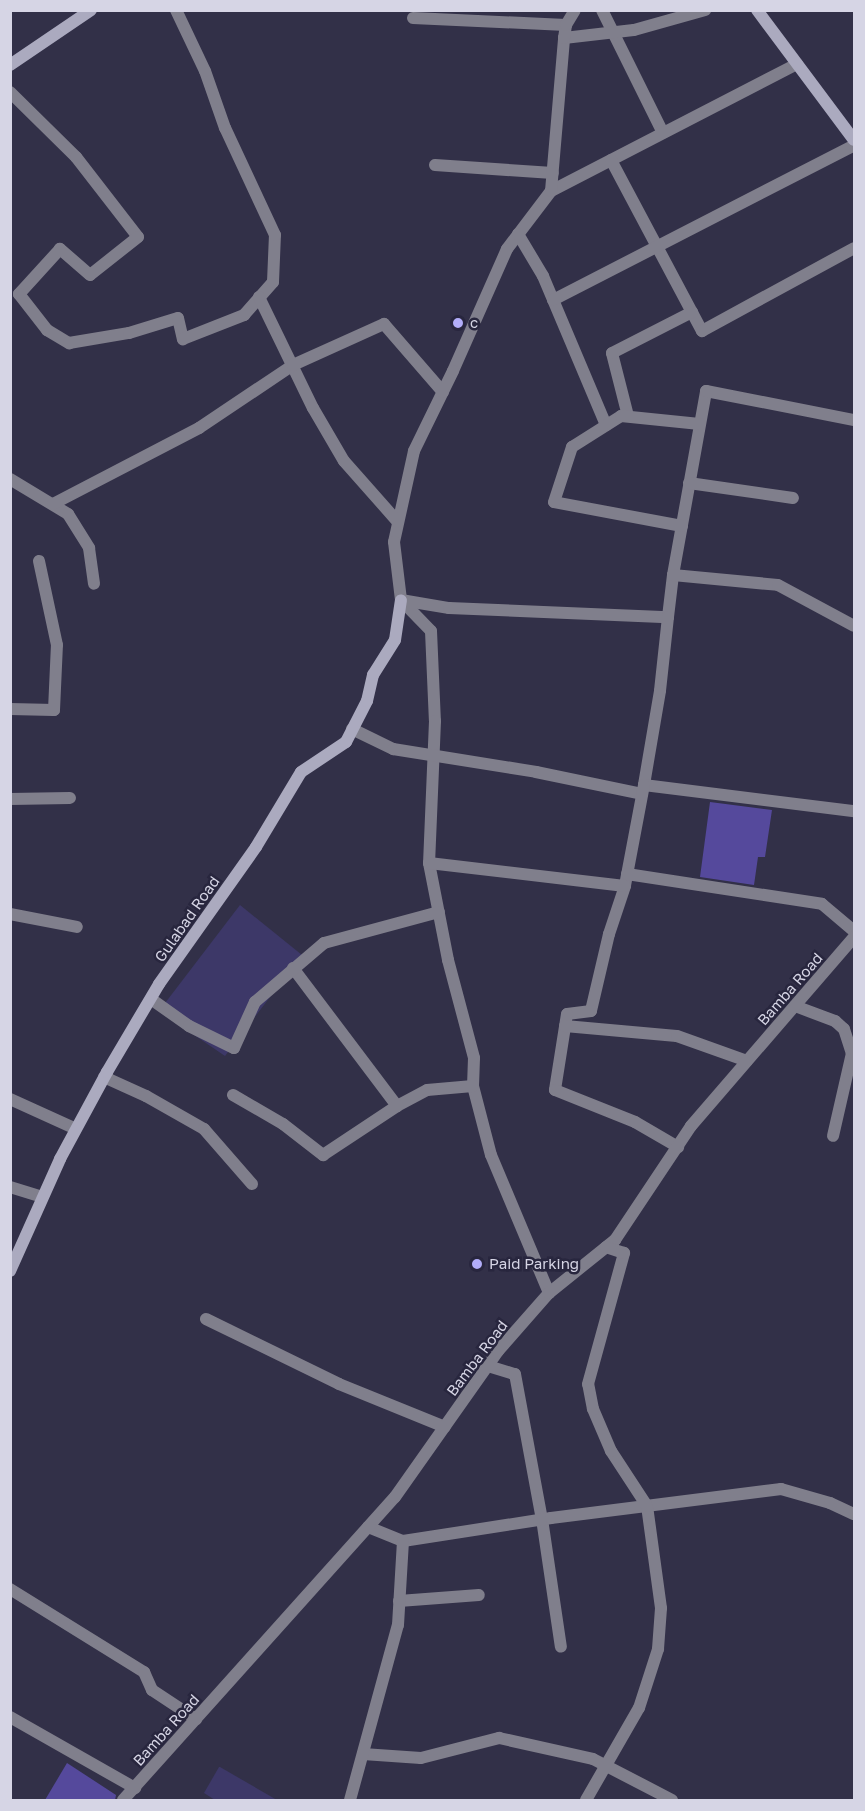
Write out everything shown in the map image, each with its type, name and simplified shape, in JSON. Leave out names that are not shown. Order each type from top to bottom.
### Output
[{"type":"street","points":[[12,62],[91,10]]},
{"type":"street","points":[[10,92],[76,157],[138,237],[90,275],[60,249],[19,294],[47,330],[69,343],[129,333],[178,318],[183,339],[244,315],[273,282],[276,236],[225,128],[205,71],[176,10]]},
{"type":"street","points":[[551,191],[565,31],[575,10]]},
{"type":"street","points":[[602,10],[663,133]]},
{"type":"street","points":[[413,18],[612,34],[705,10]]},
{"type":"street","points":[[757,10],[855,140]]},
{"type":"street","points":[[549,1293],[491,1155],[472,1086],[474,1058],[448,960],[429,863],[434,756],[431,631],[401,600],[394,542],[398,522],[414,450],[443,392],[507,249],[551,191],[797,64]]},
{"type":"street","points":[[553,300],[855,145]]},
{"type":"street","points":[[611,160],[702,331],[855,248]]},
{"type":"street","points":[[435,165],[553,173]]},
{"type":"street","points":[[518,234],[543,276],[606,425]]},
{"type":"street","points":[[260,297],[313,408],[344,461],[398,522]]},
{"type":"street","points":[[628,416],[612,353],[692,312]]},
{"type":"street","points":[[53,504],[199,428],[293,365],[384,324],[443,392]]},
{"type":"street","points":[[678,1147],[635,1122],[555,1090],[567,1014],[591,1011],[606,944],[626,880],[660,691],[673,575],[706,391],[855,420]]},
{"type":"street","points":[[682,526],[554,502],[572,447],[621,416],[700,424]]},
{"type":"street","points":[[10,479],[68,514],[89,548],[94,584]]},
{"type":"street","points":[[689,483],[793,498]]},
{"type":"street","points":[[10,709],[54,710],[57,645],[39,561]]},
{"type":"street","points":[[673,575],[778,585],[855,626]]},
{"type":"street","points":[[401,600],[449,608],[669,617]]},
{"type":"street","name":"Gulabad Road","points":[[10,1271],[76,1129],[151,999],[256,847],[301,772],[346,741],[367,701],[373,675],[395,640],[401,600]]},
{"type":"street","points":[[352,729],[393,749],[434,756],[643,789],[855,811]]},
{"type":"street","points":[[10,799],[70,798]]},
{"type":"street","points":[[429,863],[626,880],[822,904],[855,931]]},
{"type":"street","points":[[151,999],[189,1026],[234,1048],[255,1002],[324,943],[439,912]]},
{"type":"street","points":[[10,914],[76,927]]},
{"type":"street","name":"Bamba Road","points":[[123,1800],[395,1497],[488,1366],[549,1293],[615,1240],[691,1126],[855,937]]},
{"type":"street","points":[[293,968],[397,1106]]},
{"type":"street","points":[[795,1006],[836,1021],[844,1029],[852,1053],[833,1136]]},
{"type":"street","points":[[565,1026],[677,1036],[747,1061]]},
{"type":"street","points":[[104,1077],[146,1096],[204,1129],[252,1184]]},
{"type":"street","points":[[233,1095],[283,1125],[323,1155],[397,1106],[427,1090],[472,1086]]},
{"type":"street","points":[[10,1099],[76,1129]]},
{"type":"street","points":[[10,1187],[43,1197]]},
{"type":"street","points":[[586,1800],[639,1708],[658,1649],[661,1608],[647,1506],[611,1451],[593,1409],[588,1384],[624,1253],[606,1247]]},
{"type":"street","points":[[206,1319],[339,1384],[445,1427]]},
{"type":"street","points":[[488,1366],[515,1374],[542,1519],[561,1647]]},
{"type":"street","points":[[368,1527],[403,1541],[542,1519],[782,1489],[830,1503],[855,1514]]},
{"type":"street","points":[[350,1800],[398,1625],[403,1541]]},
{"type":"street","points":[[10,1589],[144,1671],[152,1690],[196,1719]]},
{"type":"street","points":[[399,1601],[479,1595]]},
{"type":"street","points":[[10,1717],[135,1788]]},
{"type":"street","points":[[363,1754],[421,1758],[499,1738],[593,1759],[672,1800]]},
{"type":"shaded area","points":[[240,905],[302,955],[225,1056],[159,1011]]},
{"type":"shaded area","points":[[219,1767],[277,1800],[215,1800],[204,1793]]},
{"type":"building","points":[[710,802],[772,810],[765,857],[758,857],[754,885],[700,877]]},
{"type":"building","points":[[67,1763],[116,1795],[115,1800],[45,1800]]},
{"type":"place","name":"c","points":[[458,323]]},
{"type":"place","name":"Paid Parking","points":[[477,1264]]}]
